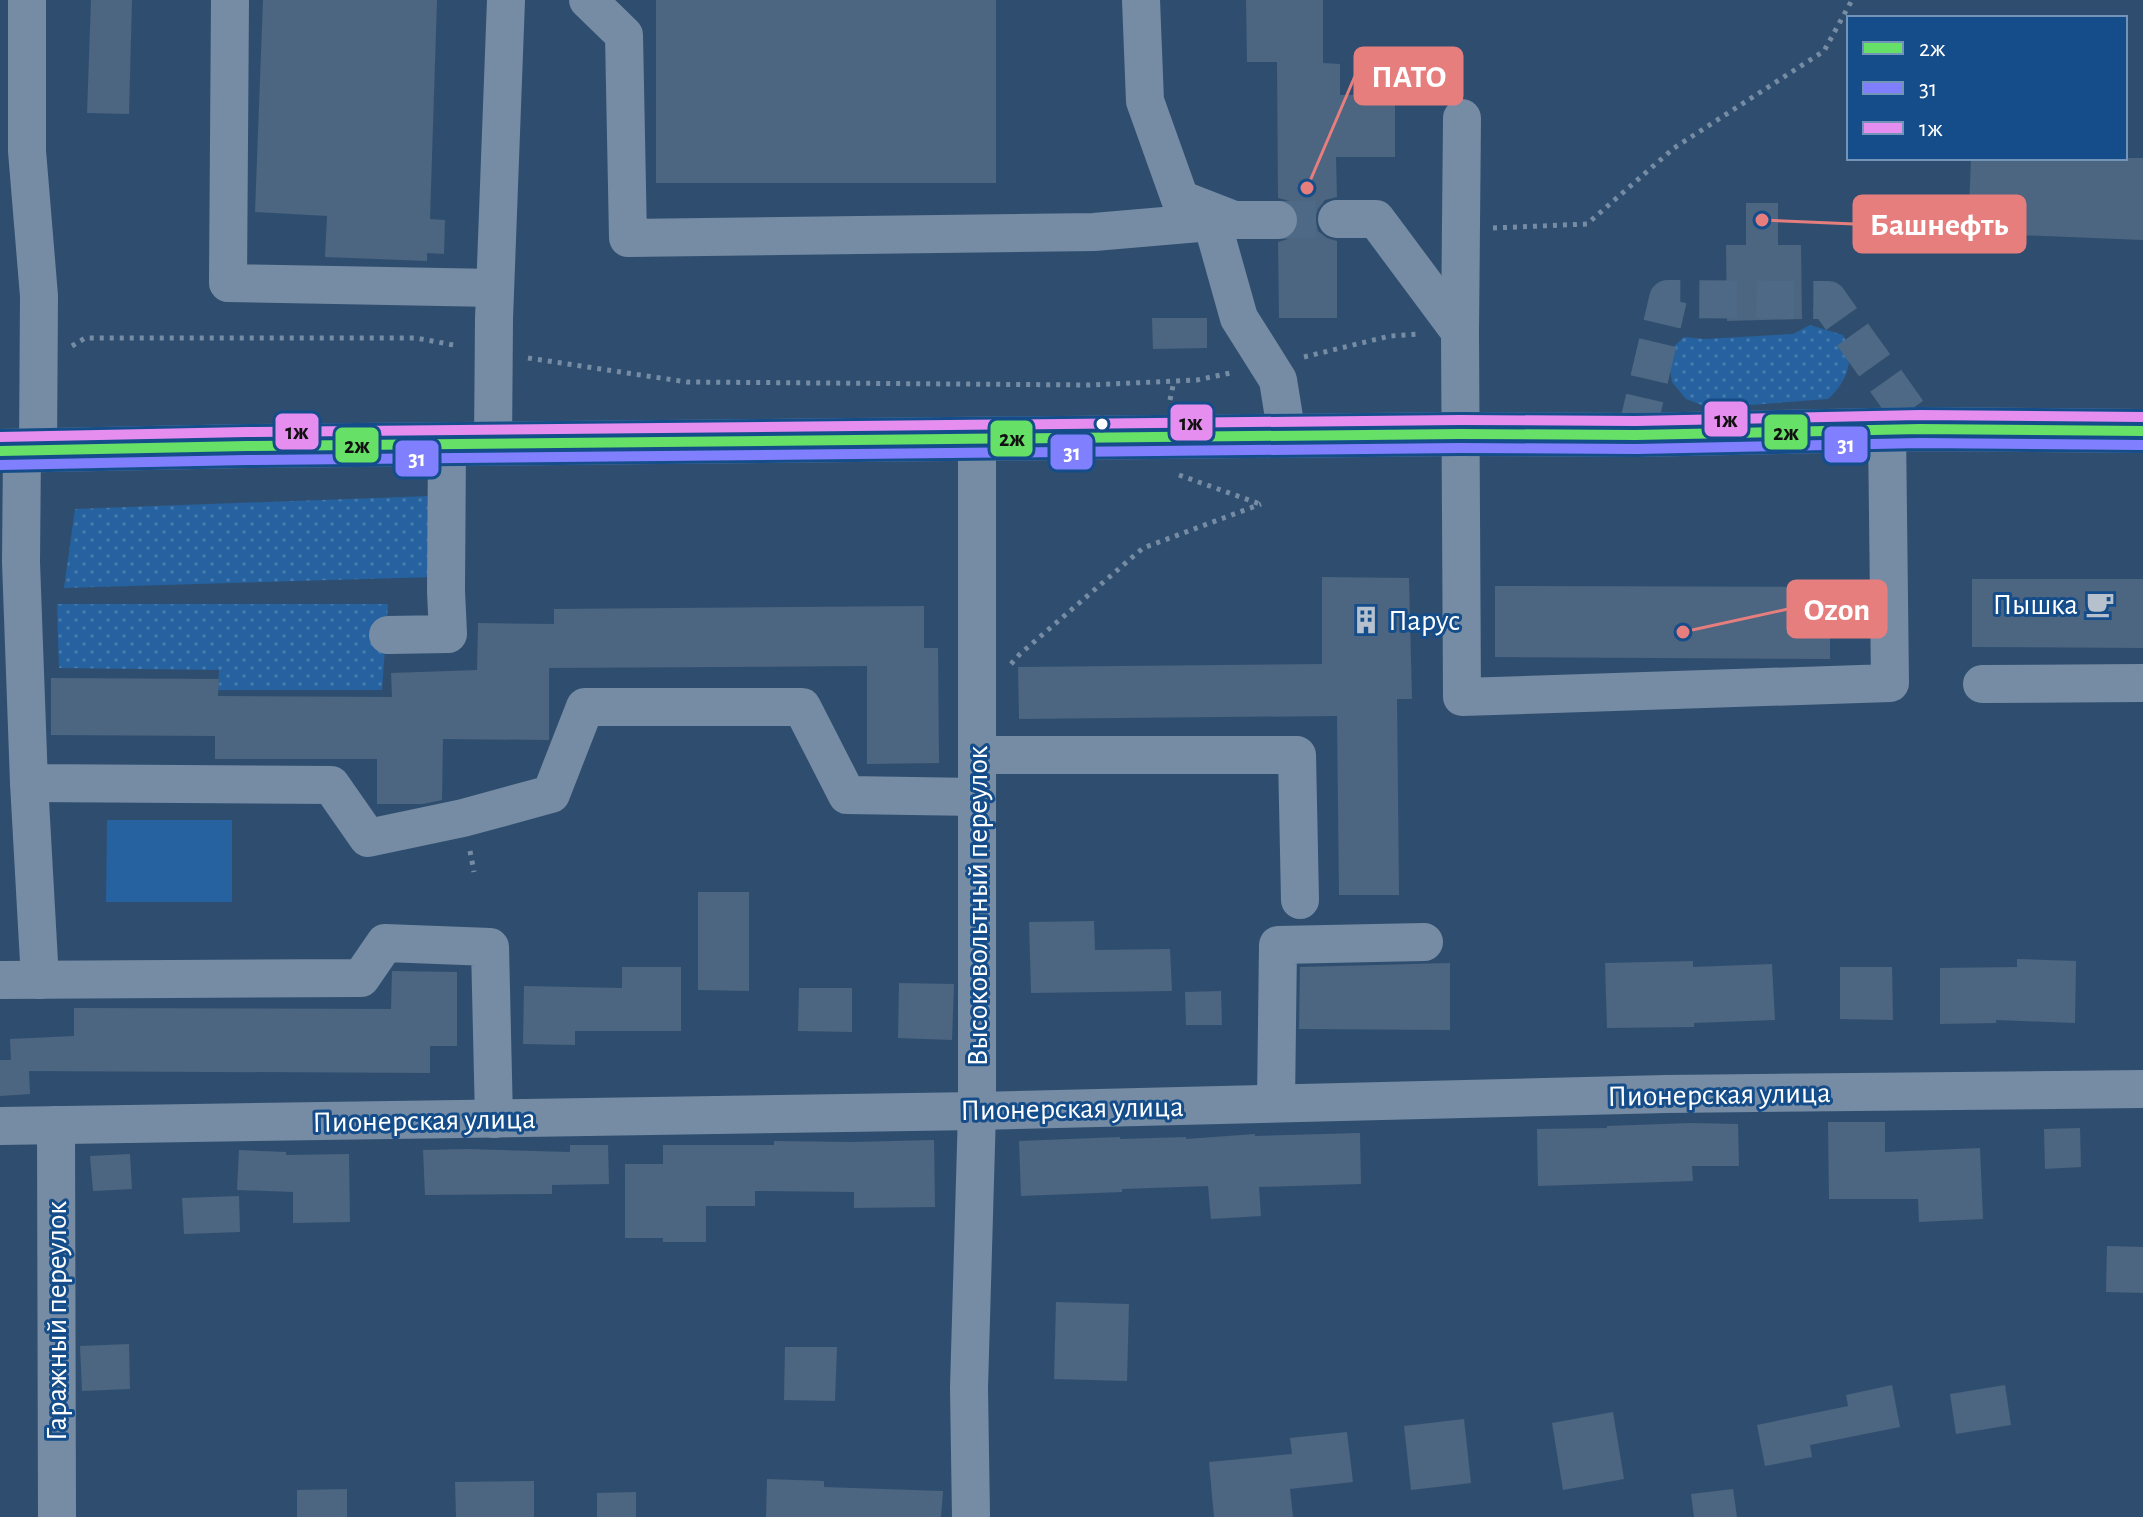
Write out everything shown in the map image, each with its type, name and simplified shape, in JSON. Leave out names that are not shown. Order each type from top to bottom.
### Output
[{"type":"main road","points":[[20,451],[1460,434],[2143,431]]},
{"type":"street","points":[[27,0],[27,151],[39,296],[39,368],[20,451],[21,562],[13,708],[29,783],[40,980]]},
{"type":"street","points":[[230,0],[228,283],[495,288]]},
{"type":"street","points":[[493,444],[493,353],[506,0]]},
{"type":"street","points":[[588,0],[624,35],[628,238],[1094,232],[1223,221],[1278,220]]},
{"type":"street","points":[[1141,0],[1145,101],[1180,199],[1223,221]]},
{"type":"street","points":[[1462,118],[1462,697],[1890,683],[1887,430]]},
{"type":"street","points":[[1337,219],[1376,219],[1460,332]]},
{"type":"street","points":[[1223,221],[1239,318],[1278,380],[1287,436]]},
{"type":"street","name":"Высоковольтный переулок","points":[[971,1517],[969,1388],[977,1111],[977,440]]},
{"type":"street","points":[[388,635],[448,634],[447,444]]},
{"type":"street","points":[[1982,684],[2143,683]]},
{"type":"street","points":[[29,783],[331,785],[368,838],[463,818],[551,794],[585,707],[802,707],[847,795],[977,797]]},
{"type":"street","points":[[977,755],[1297,755],[1300,900]]},
{"type":"street","points":[[1276,1103],[1278,945],[1424,942]]},
{"type":"street","points":[[0,980],[361,978],[385,943],[490,947],[494,1119]]},
{"type":"street","name":"Пионерская улица","points":[[0,1126],[977,1111],[1666,1094],[2143,1089]]},
{"type":"street","name":"Гаражный переулок","points":[[56,1125],[57,1517]]},
{"type":"path","points":[[1462,229],[1587,224],[1674,148],[1824,51],[1852,0]]},
{"type":"path","points":[[39,368],[85,338],[416,338],[493,353],[687,382],[1090,385],[1197,380],[1390,336],[1460,332]]},
{"type":"path","points":[[977,705],[1020,654],[1143,548],[1261,504],[1168,472]]},
{"type":"shaded area","points":[[1810,325],[1843,335],[1847,343],[1848,370],[1840,386],[1828,399],[1710,408],[1686,399],[1672,382],[1667,353],[1684,337],[1704,339],[1793,334]]},
{"type":"shaded area","points":[[430,496],[433,577],[64,588],[75,509]]},
{"type":"shaded area","points":[[57,604],[388,604],[382,690],[218,690],[219,670],[59,668]]},
{"type":"shaded area","points":[[107,820],[232,820],[232,902],[106,902]]},
{"type":"building","points":[[91,0],[132,0],[129,114],[87,113]]},
{"type":"building","points":[[263,0],[437,0],[430,219],[445,220],[444,254],[427,253],[427,261],[325,257],[327,216],[255,212]]},
{"type":"building","points":[[656,0],[996,0],[996,183],[656,183]]},
{"type":"building","points":[[1246,0],[1323,0],[1323,63],[1340,64],[1340,95],[1395,95],[1395,157],[1336,157],[1337,197],[1325,200],[1315,218],[1318,231],[1337,241],[1337,318],[1279,318],[1278,242],[1297,232],[1300,219],[1290,201],[1278,198],[1277,62],[1247,62]]},
{"type":"building","points":[[2143,158],[2143,240],[1968,233],[1971,160]]},
{"type":"building","points":[[1746,203],[1778,203],[1778,245],[1801,245],[1802,319],[1727,321],[1726,245],[1746,245]]},
{"type":"building","points":[[1152,318],[1207,318],[1207,348],[1153,349]]},
{"type":"building","points":[[1322,577],[1409,578],[1412,699],[1397,699],[1399,895],[1339,895],[1337,716],[1019,719],[1018,667],[1322,664]]},
{"type":"building","points":[[1972,579],[2143,579],[2143,648],[1972,647]]},
{"type":"building","points":[[1495,586],[1830,587],[1830,659],[1495,657]]},
{"type":"building","points":[[924,606],[924,648],[938,648],[939,763],[867,764],[867,666],[549,668],[549,740],[443,739],[442,800],[423,804],[377,804],[377,759],[215,759],[215,736],[51,735],[51,678],[219,679],[218,696],[392,697],[391,673],[477,670],[478,623],[554,624],[554,609]]},
{"type":"building","points":[[698,892],[749,892],[749,991],[698,990]]},
{"type":"building","points":[[1094,921],[1095,950],[1170,949],[1172,991],[1031,993],[1029,922]]},
{"type":"building","points":[[2017,959],[2076,961],[2075,1023],[1996,1020],[1996,1023],[1940,1024],[1940,968],[2017,967]]},
{"type":"building","points":[[1693,961],[1693,967],[1772,964],[1775,1020],[1694,1023],[1694,1027],[1607,1028],[1605,963]]},
{"type":"building","points":[[1450,963],[1450,1030],[1299,1029],[1300,967]]},
{"type":"building","points":[[622,967],[681,967],[681,1031],[575,1031],[575,1045],[523,1044],[524,986],[622,988]]},
{"type":"building","points":[[1840,967],[1892,967],[1893,1020],[1840,1019]]},
{"type":"building","points":[[392,971],[457,972],[457,1046],[430,1046],[430,1073],[29,1071],[30,1094],[0,1096],[0,1060],[11,1060],[10,1039],[74,1036],[74,1008],[391,1009]]},
{"type":"building","points":[[899,983],[954,984],[952,1040],[898,1038]]},
{"type":"building","points":[[799,988],[852,988],[852,1032],[798,1031]]},
{"type":"building","points":[[1221,991],[1222,1025],[1186,1025],[1185,992]]},
{"type":"building","points":[[1828,1122],[1885,1122],[1885,1152],[1980,1148],[1983,1219],[1919,1222],[1918,1199],[1829,1199]]},
{"type":"building","points":[[1738,1124],[1739,1166],[1692,1166],[1693,1181],[1538,1186],[1537,1129]]},
{"type":"building","points":[[2080,1128],[2081,1167],[2045,1169],[2044,1129]]},
{"type":"building","points":[[1360,1133],[1361,1184],[1259,1187],[1261,1216],[1211,1219],[1208,1186],[1021,1196],[1019,1141]]},
{"type":"building","points":[[934,1140],[935,1207],[854,1208],[854,1192],[755,1191],[755,1206],[706,1206],[706,1242],[625,1238],[625,1164],[663,1164],[663,1145]]},
{"type":"building","points":[[570,1145],[608,1145],[609,1184],[552,1185],[552,1194],[425,1195],[423,1150],[570,1152]]},
{"type":"building","points":[[239,1150],[286,1152],[286,1155],[349,1154],[350,1222],[293,1223],[293,1192],[237,1190]]},
{"type":"building","points":[[130,1154],[132,1189],[93,1191],[90,1156]]},
{"type":"building","points":[[239,1196],[240,1232],[184,1234],[182,1198]]},
{"type":"building","points":[[2107,1246],[2143,1247],[2143,1293],[2106,1292]]},
{"type":"building","points":[[1056,1302],[1129,1304],[1127,1381],[1054,1379]]},
{"type":"building","points":[[129,1344],[130,1389],[82,1391],[80,1346]]},
{"type":"building","points":[[785,1347],[837,1347],[835,1401],[784,1400]]},
{"type":"building","points":[[1892,1385],[1900,1427],[1810,1445],[1812,1457],[1765,1466],[1757,1425],[1848,1406],[1846,1395]]},
{"type":"building","points":[[2005,1385],[2011,1425],[1956,1434],[1950,1394]]},
{"type":"building","points":[[1613,1412],[1624,1479],[1563,1490],[1552,1423]]},
{"type":"building","points":[[1464,1419],[1471,1483],[1411,1490],[1404,1426]]},
{"type":"building","points":[[1347,1432],[1353,1482],[1290,1489],[1293,1517],[1214,1517],[1209,1462],[1292,1454],[1290,1438]]},
{"type":"building","points":[[767,1479],[824,1481],[824,1487],[943,1491],[941,1517],[766,1517]]},
{"type":"building","points":[[534,1481],[534,1517],[456,1517],[455,1482]]},
{"type":"building","points":[[347,1489],[347,1517],[297,1517],[297,1490]]},
{"type":"building","points":[[1733,1489],[1737,1517],[1694,1517],[1691,1494]]},
{"type":"building","points":[[636,1492],[636,1517],[597,1517],[597,1493]]},
{"type":"tunnel","points":[[1278,220],[1337,219]]},
{"type":"tunnel","points":[[1636,435],[1668,299],[1828,300],[1920,429]]},
{"type":"transit line","name":"1ж","points":[[0,437],[1460,420],[1636,421],[1920,415],[2143,417]]},
{"type":"transit line","name":"2ж","points":[[0,451],[1460,434],[1636,435],[1920,429],[2143,431]]},
{"type":"transit line","name":"31","points":[[0,465],[1460,448],[1636,449],[1920,443],[2143,445]]},
{"type":"place","name":"ПАТО","points":[[1307,188]]},
{"type":"place","name":"Башнефть","points":[[1762,220]]},
{"type":"place","name":"Пышка","points":[[2100,604]]},
{"type":"place","name":"Парус","points":[[1366,620]]},
{"type":"place","name":"Ozon","points":[[1683,632]]}]
